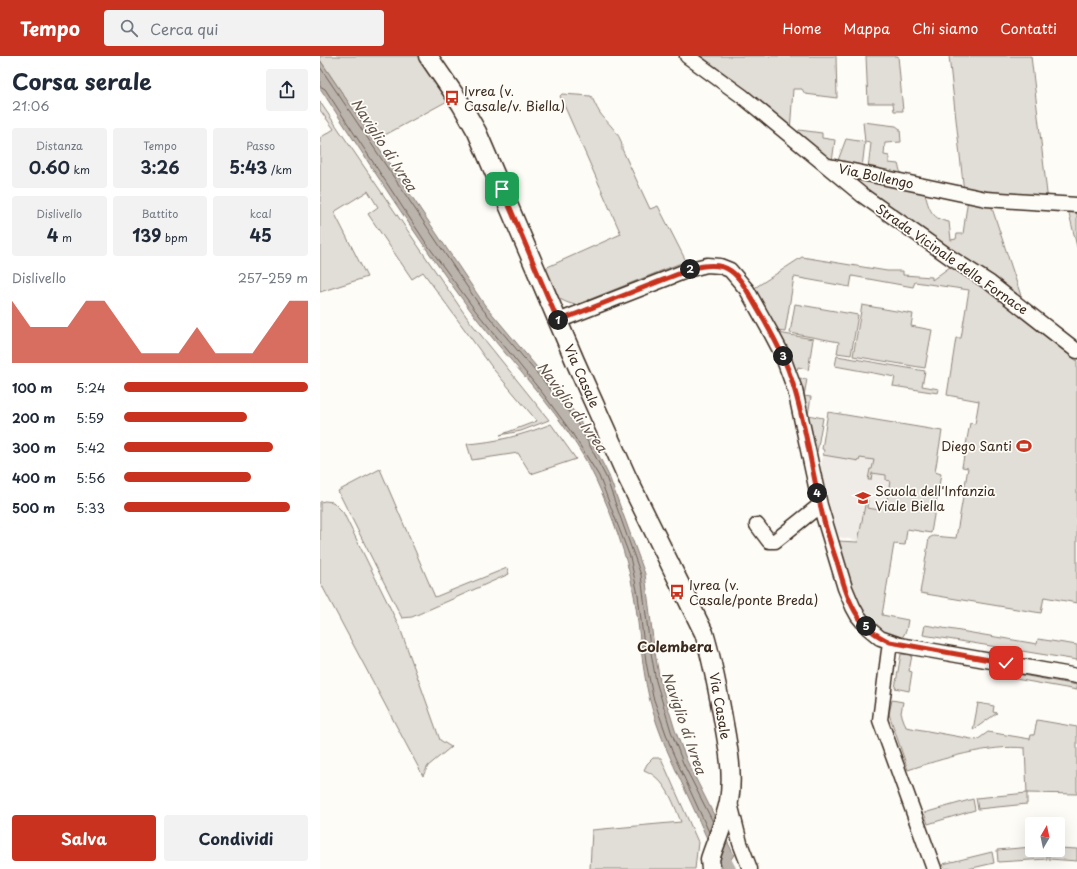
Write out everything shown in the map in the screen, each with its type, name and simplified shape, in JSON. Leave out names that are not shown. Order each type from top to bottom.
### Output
[{"type":"main road","name":"Via Casale","points":[[428,56],[461,104],[477,132],[627,477],[704,633],[712,659],[728,752],[727,806]]},
{"type":"main road","points":[[710,864],[727,806]]},
{"type":"street","name":"Via Bollengo","points":[[687,56],[742,96],[827,166],[986,199],[1077,206]]},
{"type":"street","name":"Strada Vicinale della Fornace","points":[[827,166],[862,195],[928,242],[990,283],[1077,351]]},
{"type":"street","points":[[558,321],[691,269],[707,265],[720,266],[730,270],[747,290],[767,325],[789,372],[803,421],[820,505],[845,588],[856,612],[868,628],[880,638],[890,642],[1077,676]]},
{"type":"street","points":[[757,525],[769,541],[775,541],[820,505]]},
{"type":"street","points":[[890,642],[880,720],[934,869]]},
{"type":"street","name":"Via Casale","points":[[727,806],[750,869]]},
{"type":"shaded area","points":[[320,56],[420,56],[451,99],[374,141],[320,60]]},
{"type":"shaded area","points":[[691,56],[836,56],[837,98],[805,94],[802,89],[793,89],[790,132]]},
{"type":"shaded area","points":[[866,56],[898,56],[903,111],[894,111],[893,103],[868,103]]},
{"type":"shaded area","points":[[949,56],[1031,56],[1048,202],[964,192]]},
{"type":"shaded area","points":[[562,94],[591,96],[600,113],[620,139],[622,149],[650,209],[658,206],[686,261],[576,305],[568,303],[557,297],[551,288],[543,269],[621,234],[560,96]]},
{"type":"shaded area","points":[[320,102],[468,319],[549,420],[521,431],[500,435],[537,421],[494,370],[423,272],[412,279],[368,214],[378,207],[368,191],[334,212],[367,277],[320,292],[320,138],[334,129],[320,110]]},
{"type":"shaded area","points":[[863,122],[896,126],[900,129],[901,142],[885,143],[884,155],[889,156],[889,163],[898,164],[901,174],[868,169],[871,143],[865,142]]},
{"type":"shaded area","points":[[799,130],[822,133],[822,138],[835,140],[832,162],[798,137]]},
{"type":"shaded area","points":[[846,139],[865,142],[862,168],[837,163]]},
{"type":"shaded area","points":[[841,171],[924,189],[927,201],[934,215],[949,222],[951,240],[956,239],[957,234],[963,234],[968,198],[990,202],[1024,305]]},
{"type":"shaded area","points":[[1068,209],[1077,209],[1077,247]]},
{"type":"shaded area","name":"Diego Santi","points":[[802,257],[887,271],[903,271],[903,275],[932,277],[932,280],[954,264],[1077,361],[1077,603],[1044,597],[1041,613],[920,593],[929,538],[933,536],[956,538],[968,468],[962,467],[970,423],[975,424],[979,401],[947,395],[956,338],[961,338],[969,290],[915,282],[913,287],[852,276],[850,287],[794,277],[785,332],[777,331],[753,289]]},
{"type":"shaded area","points":[[795,304],[858,315],[851,355],[837,353],[839,342],[790,333]]},
{"type":"shaded area","points":[[862,305],[913,314],[911,326],[932,330],[925,368],[853,356]]},
{"type":"shaded area","points":[[778,333],[813,339],[808,371],[798,367],[797,370],[795,369],[784,342]]},
{"type":"shaded area","points":[[837,356],[925,371],[922,386],[939,389],[938,393],[893,386],[895,377],[835,366]]},
{"type":"shaded area","points":[[798,378],[807,379],[804,396],[811,397],[808,415],[823,418],[817,452],[815,452]]},
{"type":"shaded area","points":[[828,412],[942,431],[935,472],[941,474],[931,533],[907,529],[905,545],[894,544],[882,615],[908,620],[906,631],[902,638],[891,636],[874,624],[865,615],[858,604],[848,579],[837,541],[858,542],[866,500],[868,500],[867,508],[880,510],[881,505],[886,506],[890,481],[886,480],[886,475],[872,473],[871,480],[868,480],[870,469],[872,469],[874,460],[860,458],[859,461],[823,455],[824,450],[822,449]]},
{"type":"shaded area","points":[[551,424],[576,459],[531,474],[518,453],[472,460],[467,444],[489,442],[510,437]]},
{"type":"shaded area","name":"Scuola dell'Infanzia Viale Biella","points":[[824,450],[903,464],[889,546],[838,537],[820,469]]},
{"type":"shaded area","points":[[380,469],[435,597],[507,568],[509,574],[412,617],[402,618],[338,491]]},
{"type":"shaded area","points":[[320,502],[333,502],[343,512],[400,628],[440,740],[451,747],[428,766],[423,776],[320,582]]},
{"type":"shaded area","points":[[925,625],[1037,644],[1038,639],[1077,645],[1077,660],[923,635]]},
{"type":"shaded area","points":[[901,654],[912,655],[909,671],[912,672],[909,691],[895,688]]},
{"type":"shaded area","points":[[1011,673],[1077,685],[1077,690],[1010,678]]},
{"type":"shaded area","points":[[892,700],[903,702],[901,713],[906,727],[977,740],[988,732],[1030,739],[1031,735],[1034,735],[1037,720],[1077,727],[1077,794],[1027,793],[1025,748],[1011,747],[981,750],[935,761],[908,770],[889,714]]},
{"type":"shaded area","points":[[978,703],[994,706],[993,712],[997,713],[973,730]]},
{"type":"shaded area","points":[[653,758],[661,758],[698,842],[695,869],[590,869],[592,830],[681,822],[668,792],[658,779],[644,770]]},
{"type":"shaded area","points":[[1027,793],[1027,804],[978,809],[976,798]]},
{"type":"shaded area","points":[[973,799],[975,810],[928,824],[924,813]]},
{"type":"shaded area","points":[[1025,848],[1025,857],[1047,857],[1047,859],[998,862],[997,850]]},
{"type":"shaded area","points":[[1065,848],[1077,849],[1077,861],[1049,859],[1049,857],[1065,857]]},
{"type":"shaded area","points":[[992,852],[994,863],[968,869],[945,869],[943,864]]},
{"type":"water","points":[[320,60],[484,304],[576,414],[609,476],[645,574],[654,647],[660,681],[675,730],[687,761],[734,855],[724,869],[707,838],[657,725],[646,684],[636,608],[628,565],[614,522],[596,480],[584,457],[555,414],[471,311],[412,229],[375,173],[320,88]]},
{"type":"waterway","name":"Naviglio di Ivrea","points":[[722,852],[731,869]]},
{"type":"place","name":"Ivrea (v. Casale/v. Biella)","points":[[452,98]]},
{"type":"place","name":"Diego Santi","points":[[1024,446]]},
{"type":"place","name":"Scuola dell'Infanzia Viale Biella","points":[[863,498]]},
{"type":"place","name":"Ivrea (v. Casale/ponte Breda)","points":[[677,592]]},
{"type":"district","name":"Colembera","points":[[675,647]]},
{"type":"route","points":[[502,189],[558,321],[691,269],[707,265],[720,266],[730,270],[739,278],[771,333],[789,372],[803,421],[820,505],[845,588],[858,616],[868,628],[880,638],[890,642],[1006,663]]}]
